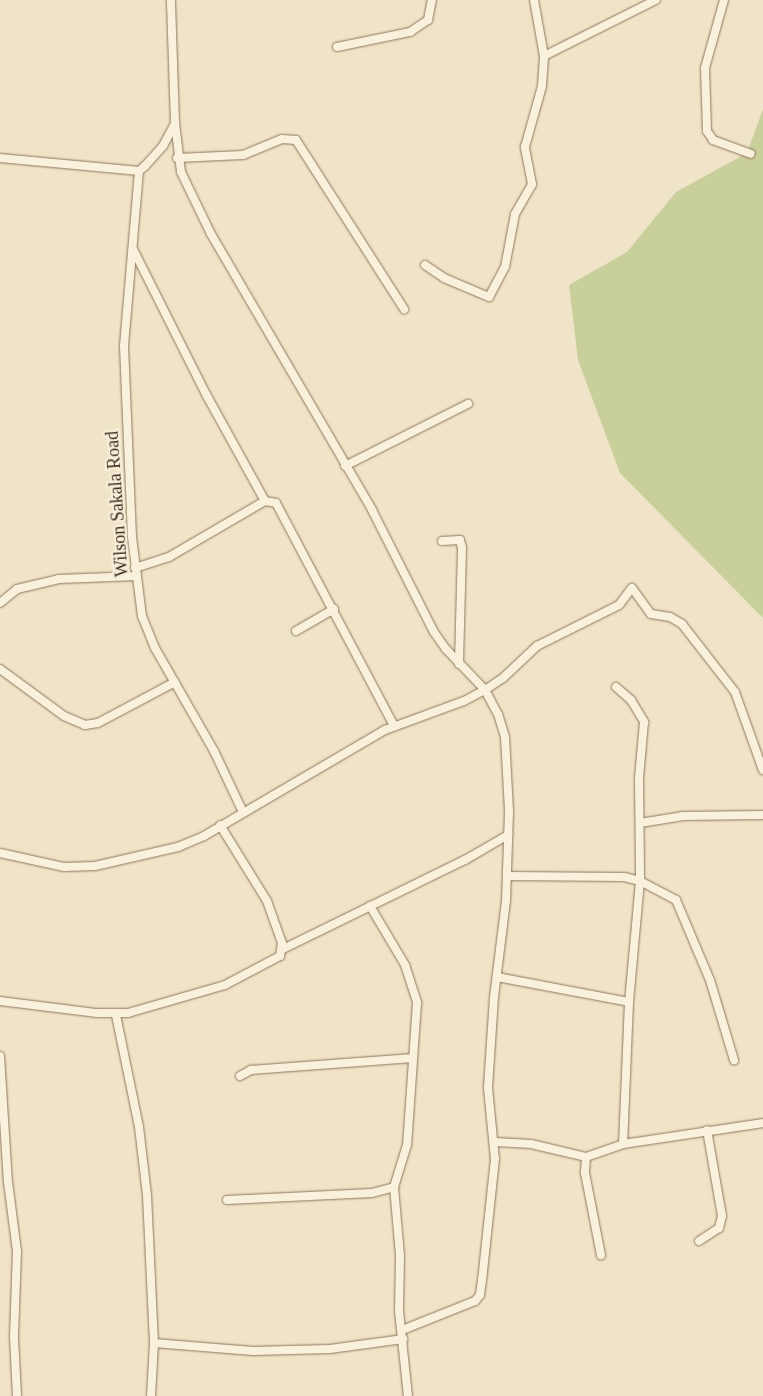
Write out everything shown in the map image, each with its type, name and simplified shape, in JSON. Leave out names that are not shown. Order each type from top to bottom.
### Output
[{"type":"street","points":[[171,0],[177,158],[186,185],[243,293],[344,466],[372,510],[434,632],[459,664],[485,690],[498,714],[505,737],[508,835],[507,876],[488,1088],[490,1123],[495,1142],[480,1295],[469,1304],[402,1330]]},
{"type":"street","points":[[337,47],[410,32],[428,20],[432,0]]},
{"type":"street","points":[[425,265],[483,296],[493,293],[505,267],[516,214],[532,184],[525,147],[542,86],[544,56],[534,0]]},
{"type":"street","points":[[544,56],[656,0]]},
{"type":"street","points":[[724,0],[706,61],[704,90],[707,131],[713,140],[751,154]]},
{"type":"street","points":[[0,158],[140,171],[163,146],[175,123]]},
{"type":"street","points":[[177,158],[243,156],[282,139],[296,140],[404,309]]},
{"type":"street","name":"Wilson Sakala Road","points":[[140,171],[124,346],[136,572],[142,616],[155,648],[175,682],[243,812]]},
{"type":"street","points":[[133,249],[206,396],[265,501]]},
{"type":"street","points":[[344,466],[468,404]]},
{"type":"street","points":[[0,602],[17,589],[59,579],[136,572],[169,557],[265,501],[276,503],[334,609],[394,726]]},
{"type":"street","points":[[442,541],[460,540],[462,548],[459,664]]},
{"type":"street","points":[[0,853],[64,867],[95,866],[178,847],[394,726],[464,702],[503,678],[537,646],[618,605],[632,588],[641,596],[651,614],[670,617],[682,624],[735,692],[761,756],[763,770]]},
{"type":"street","points":[[296,631],[334,609]]},
{"type":"street","points":[[0,669],[64,716],[85,725],[98,723],[175,682]]},
{"type":"street","points":[[616,687],[631,700],[644,722],[639,778],[640,881],[629,1002],[623,1144]]},
{"type":"street","points":[[640,823],[682,816],[763,815]]},
{"type":"street","points":[[220,825],[267,902],[283,949]]},
{"type":"street","points":[[0,1001],[116,1015],[225,984],[264,967],[280,956],[283,949],[466,860],[508,835]]},
{"type":"street","points":[[507,876],[611,876],[640,881],[676,900],[710,980],[734,1060]]},
{"type":"street","points":[[370,906],[405,965],[415,990],[418,1017],[407,1145],[394,1187],[402,1330],[408,1396]]},
{"type":"street","points":[[497,976],[629,1002]]},
{"type":"street","points":[[116,1015],[143,1158],[154,1343],[151,1396]]},
{"type":"street","points":[[0,1056],[8,1182],[17,1250],[14,1337],[17,1396]]},
{"type":"street","points":[[240,1076],[251,1070],[413,1058]]},
{"type":"street","points":[[495,1142],[532,1144],[586,1157],[623,1144],[763,1123]]},
{"type":"street","points":[[699,1241],[719,1228],[722,1216],[707,1130]]},
{"type":"street","points":[[586,1157],[585,1173],[601,1255]]},
{"type":"street","points":[[227,1200],[372,1193],[394,1187]]},
{"type":"street","points":[[154,1343],[253,1351],[330,1349],[379,1340],[404,1339]]},
{"type":"green space","points":[[763,109],[763,618],[620,473],[578,360],[569,285],[627,252],[676,192],[747,153]]}]
